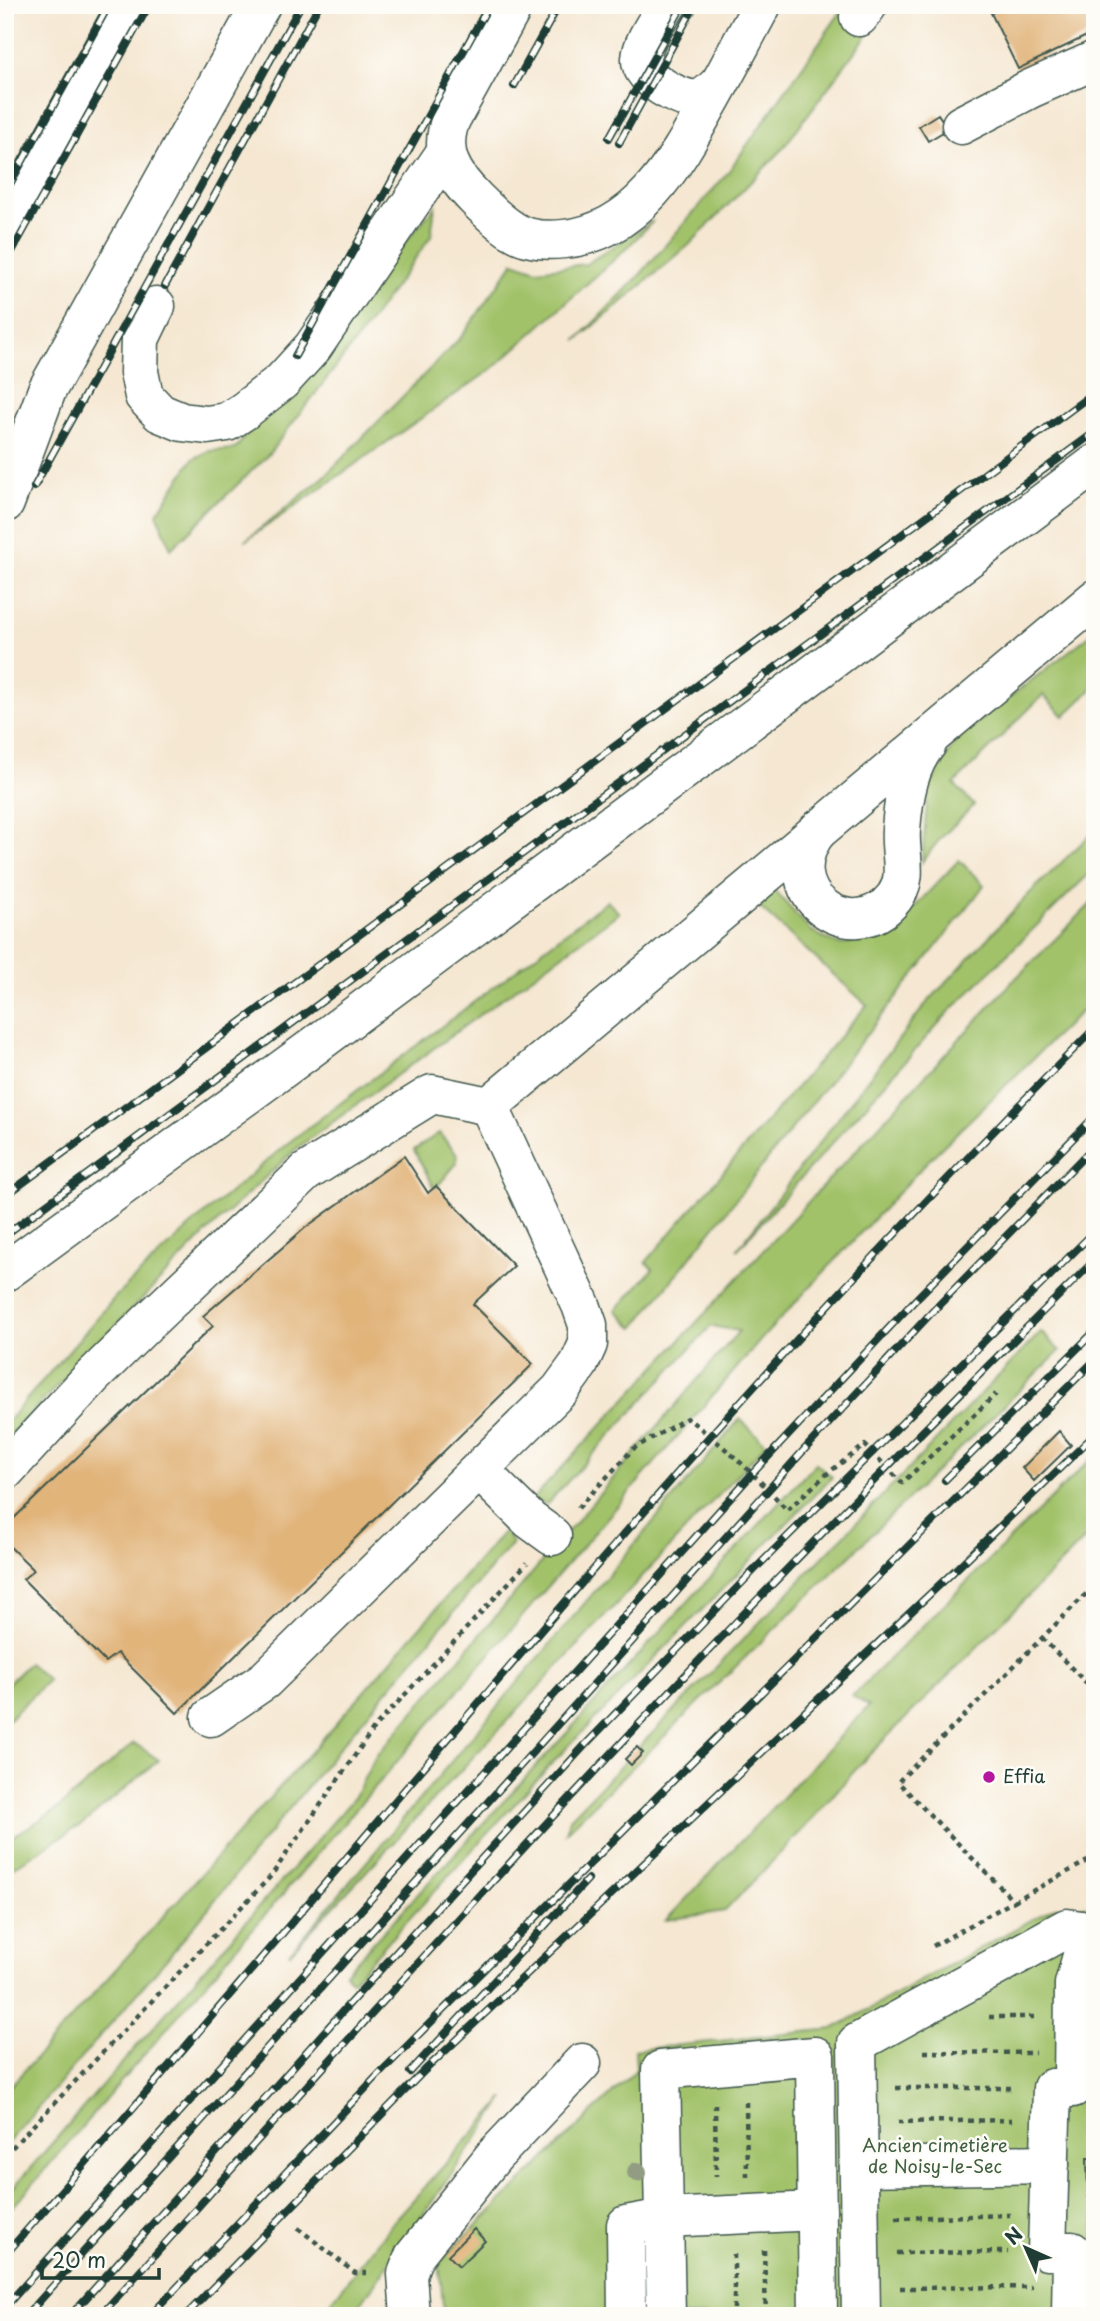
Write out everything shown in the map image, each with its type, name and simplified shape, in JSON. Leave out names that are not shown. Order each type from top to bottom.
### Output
[{"type":"lane","points":[[5,225],[127,5]]},
{"type":"lane","points":[[5,503],[47,390],[261,5]]},
{"type":"lane","points":[[514,5],[451,119],[445,134],[445,153],[455,175],[474,197],[514,231],[542,240],[582,237],[602,229],[641,203],[681,152],[762,5]]},
{"type":"lane","points":[[667,5],[643,49],[641,67],[645,73],[661,86],[689,99],[705,96],[720,83]]},
{"type":"lane","points":[[961,125],[1030,89],[1095,60]]},
{"type":"lane","points":[[156,306],[141,339],[138,372],[144,396],[160,413],[181,422],[207,425],[227,422],[282,381],[313,347],[445,153]]},
{"type":"lane","points":[[5,1272],[306,1052],[1093,466]]},
{"type":"lane","points":[[489,1106],[1095,599]]},
{"type":"lane","points":[[818,830],[808,843],[803,859],[803,875],[808,891],[819,905],[833,914],[849,918],[881,910],[902,884],[905,867],[901,831],[909,779],[921,751],[946,724]]},
{"type":"lane","points":[[5,1471],[138,1331],[306,1172],[432,1094],[489,1106]]},
{"type":"lane","points":[[211,1717],[265,1680],[480,1471],[560,1390],[579,1364],[589,1344],[588,1325],[581,1305],[489,1106]]},
{"type":"lane","points":[[480,1471],[530,1520],[552,1536]]},
{"type":"lane","points":[[861,2269],[857,2043],[1067,1928],[1088,1931],[1074,1984],[1073,2088],[1052,2104],[1048,2233],[1072,2251],[1072,2301]]},
{"type":"lane","points":[[666,2316],[661,2070],[815,2056],[818,2316]]},
{"type":"lane","points":[[410,2316],[407,2274],[414,2256],[494,2156],[582,2063]]},
{"type":"lane","points":[[859,2167],[1050,2164]]},
{"type":"lane","points":[[627,2316],[626,2225],[664,2218],[732,2195],[817,2211]]},
{"type":"path","points":[[5,2155],[271,1875],[374,1728],[633,1448],[687,1418],[710,1435],[769,1489],[787,1510],[828,1473],[865,1445],[902,1483],[996,1394]]},
{"type":"path","points":[[1014,1900],[898,1782],[1095,1585]]},
{"type":"path","points":[[1042,1638],[1095,1692]]},
{"type":"path","points":[[933,1946],[1095,1857]]},
{"type":"path","points":[[858,2087],[1073,2053]]},
{"type":"path","points":[[730,2064],[734,2316]]},
{"type":"path","points":[[730,2064],[732,2195]]},
{"type":"path","points":[[858,2087],[1052,2104]]},
{"type":"path","points":[[858,2087],[1052,2104]]},
{"type":"path","points":[[298,2228],[355,2273],[407,2274]]},
{"type":"path","points":[[861,2269],[1048,2233]]},
{"type":"path","points":[[861,2269],[1048,2233]]},
{"type":"path","points":[[861,2269],[1072,2301]]},
{"type":"green space","points":[[845,6],[874,26],[780,152],[689,245],[576,341],[638,277],[726,175]]},
{"type":"green space","points":[[435,206],[431,236],[362,333],[268,455],[171,549],[157,513],[193,459],[209,451],[235,449]]},
{"type":"green space","points":[[653,221],[627,248],[492,369],[245,541],[324,477],[462,336],[514,262],[537,270],[586,264]]},
{"type":"green space","points":[[1095,631],[1095,686],[1064,716],[1043,695],[954,784],[974,805],[939,840],[922,862],[928,789],[957,738]]},
{"type":"green space","points":[[1095,830],[1095,868],[948,1013],[737,1250],[926,1004],[1029,894]]},
{"type":"green space","points":[[959,860],[984,885],[634,1328],[616,1310],[653,1269],[646,1262],[867,1005],[759,907],[774,890],[811,931],[839,945],[887,936]]},
{"type":"green space","points":[[1095,900],[1095,998],[927,1162],[765,1335],[5,2216],[5,2197],[354,1798],[376,1756],[739,1331],[711,1326],[547,1504],[532,1500],[1013,981]]},
{"type":"green space","points":[[607,901],[619,913],[296,1149],[208,1231],[5,1440],[5,1424],[117,1295],[196,1221],[288,1143]]},
{"type":"green space","points":[[439,1133],[457,1154],[456,1164],[435,1189],[414,1150]]},
{"type":"green space","points":[[1041,1332],[1060,1351],[566,1832],[570,1818]]},
{"type":"green space","points":[[740,1419],[766,1444],[289,1954]]},
{"type":"green space","points":[[1095,1455],[1095,1529],[865,1759],[725,1911],[666,1920],[869,1706],[852,1696]]},
{"type":"green space","points":[[816,1463],[832,1477],[556,1759],[352,1981],[345,1973]]},
{"type":"green space","points":[[505,1530],[512,1543],[338,1749],[171,1954],[5,2146],[5,2092],[297,1768]]},
{"type":"green space","points":[[29,1663],[48,1680],[5,1723],[5,1686]]},
{"type":"green space","points":[[134,1743],[159,1760],[84,1823],[5,1872],[5,1841],[56,1810]]},
{"type":"green space","name":"Ancien cimetière de Noisy-le-Sec","points":[[1095,1906],[1095,2200],[1092,2316],[444,2316],[439,2262],[636,2070],[635,2050],[833,2029],[1055,1907]]},
{"type":"green space","points":[[505,2098],[352,2316],[320,2316],[395,2220]]},
{"type":"building","points":[[1008,5],[1095,5],[1095,32],[1018,69],[991,13]]},
{"type":"building","points":[[938,114],[948,129],[928,141],[919,126]]},
{"type":"building","points":[[404,1156],[428,1193],[436,1186],[514,1266],[473,1304],[533,1364],[177,1713],[117,1653],[105,1662],[23,1579],[34,1570],[5,1542],[5,1527],[213,1326],[203,1316],[305,1228]]},
{"type":"building","points":[[1059,1431],[1071,1445],[1034,1481],[1022,1468]]},
{"type":"building","points":[[637,1747],[643,1753],[631,1765],[625,1759]]},
{"type":"building","points":[[1087,2158],[1095,2158],[1095,2200],[1090,2201],[1088,2195]]},
{"type":"building","points":[[474,2229],[485,2241],[459,2266],[448,2255]]},
{"type":"railway","points":[[5,193],[109,5]]},
{"type":"railway","points":[[5,264],[149,5]]},
{"type":"railway","points":[[34,487],[301,5]]},
{"type":"railway","points":[[165,286],[319,5]]},
{"type":"railway","points":[[295,356],[489,5]]},
{"type":"railway","points":[[514,86],[559,5]]},
{"type":"railway","points":[[609,138],[683,5]]},
{"type":"railway","points":[[619,143],[695,5]]},
{"type":"railway","points":[[5,1196],[1095,392]]},
{"type":"railway","points":[[5,1235],[1095,432]]},
{"type":"railway","points":[[5,2255],[710,1436],[900,1229],[1095,1028]]},
{"type":"railway","points":[[5,2307],[752,1474],[918,1297],[1095,1116]]},
{"type":"railway","points":[[26,2316],[804,1450],[933,1311],[1095,1145]]},
{"type":"railway","points":[[70,2316],[586,1744],[761,1563],[1095,1231]]},
{"type":"railway","points":[[100,2316],[457,1920],[675,1686],[883,1471],[1095,1260]]},
{"type":"railway","points":[[945,1480],[1095,1331]]},
{"type":"railway","points":[[150,2316],[382,2071],[1095,1360]]},
{"type":"railway","points":[[185,2316],[425,2070],[950,1575],[1095,1434]]},
{"type":"railway","points":[[410,2072],[588,1879]]},
{"type":"place","name":"Effia","points":[[989,1777]]}]
